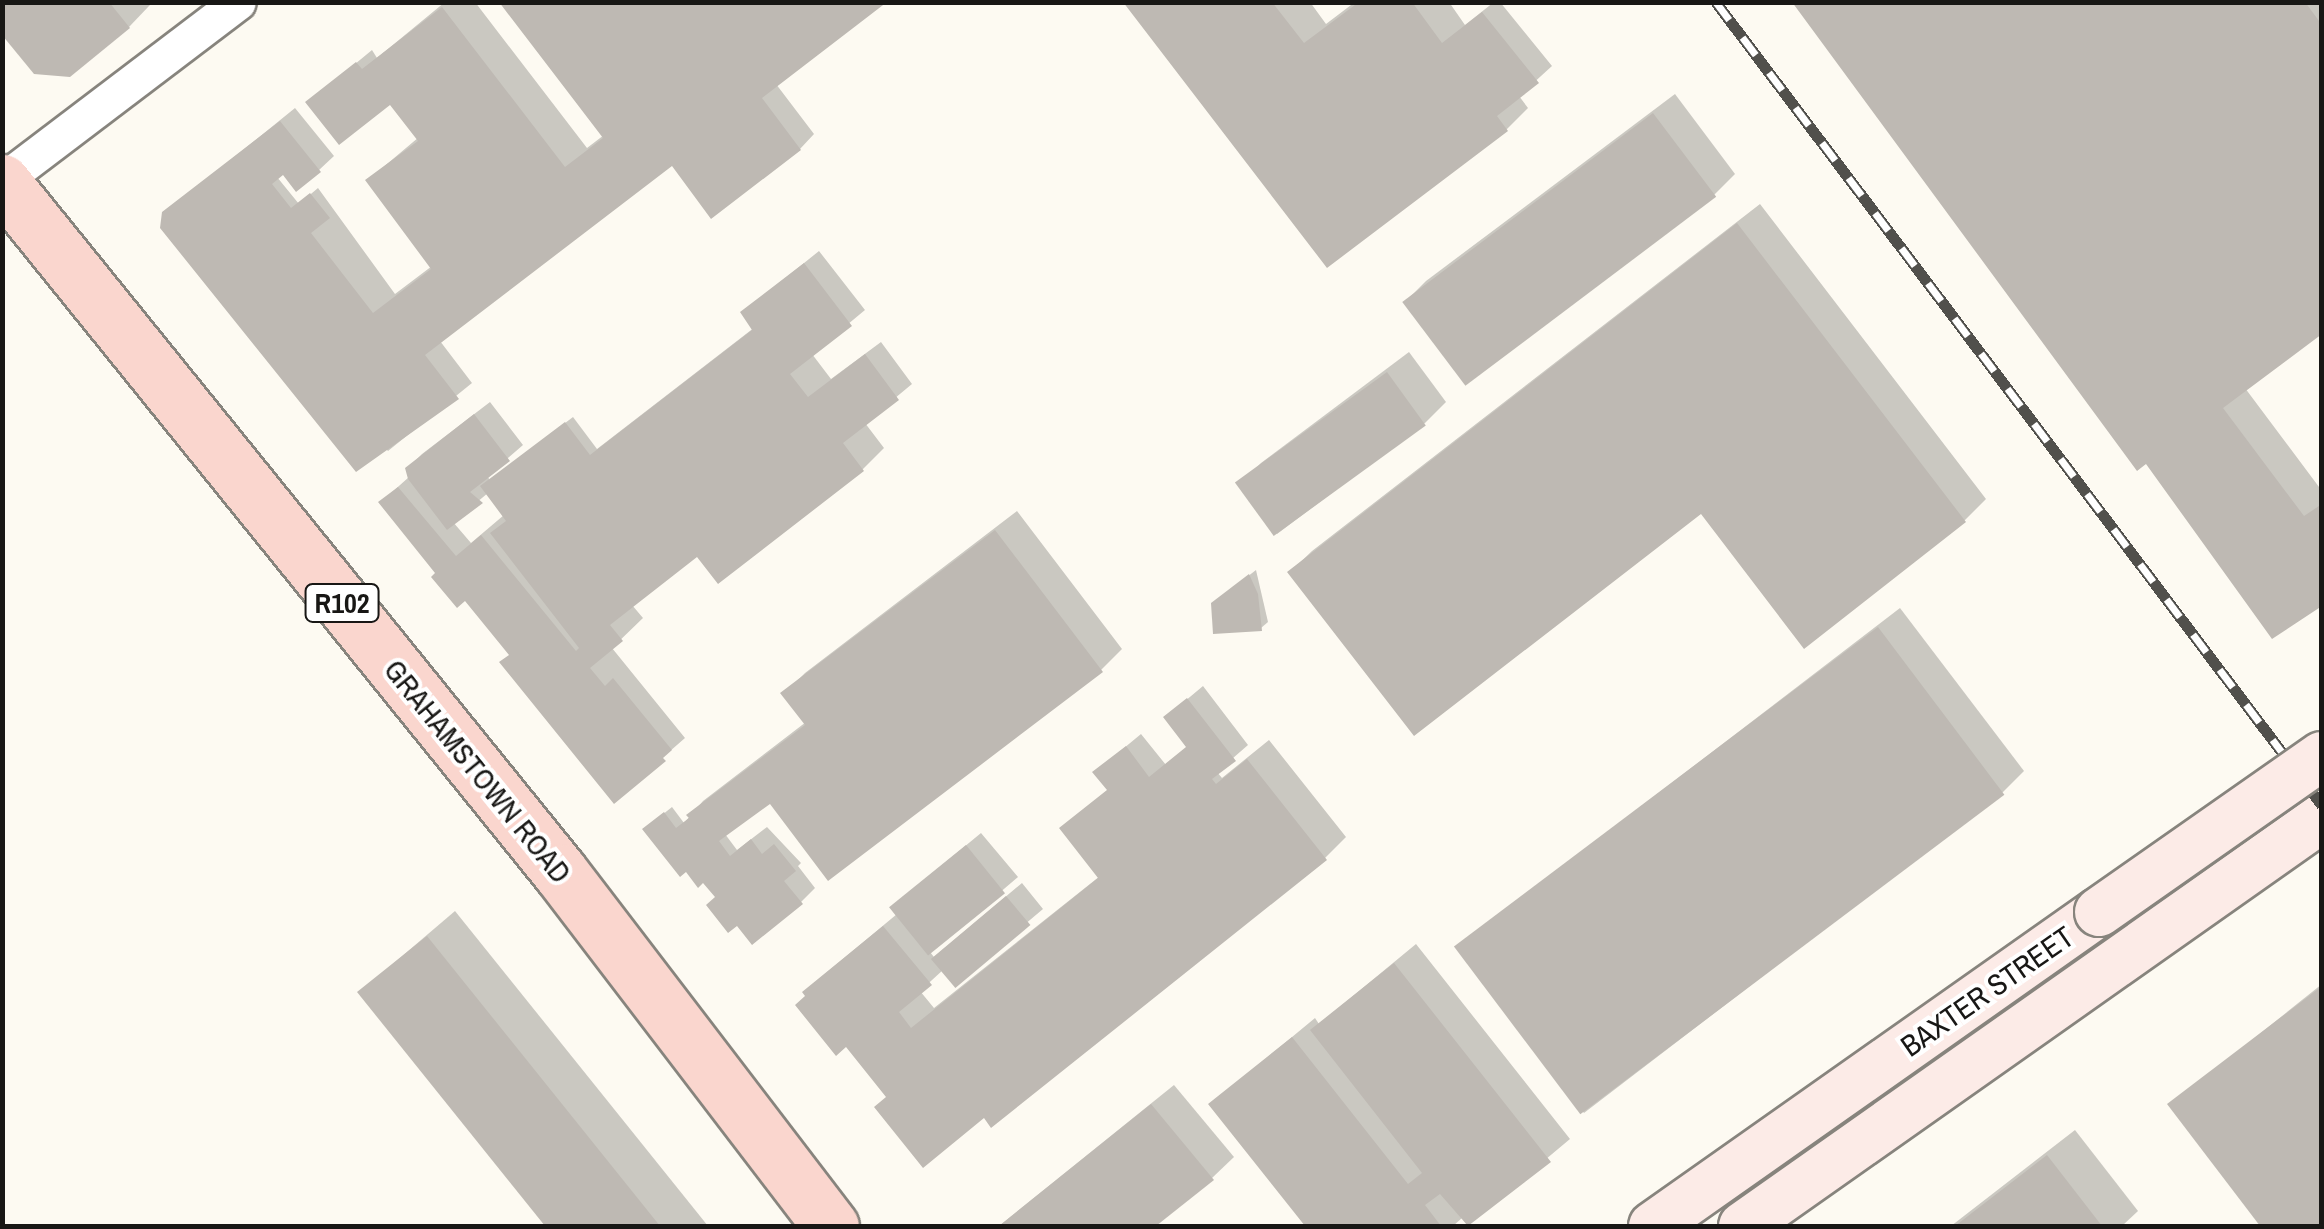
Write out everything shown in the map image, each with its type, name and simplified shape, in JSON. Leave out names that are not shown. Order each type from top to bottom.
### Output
[{"type":"main road","name":"GRAHAMSTOWN ROAD","points":[[2,182],[560,872],[831,1226]]},
{"type":"main road","name":"BAXTER STREET","points":[[1653,1226],[2322,756]]},
{"type":"main road","name":"BAXTER STREET","points":[[1743,1226],[2322,818]]},
{"type":"street","points":[[2,182],[238,2]]},
{"type":"building","points":[[2,2],[109,2],[130,28],[70,77],[34,74],[2,35]]},
{"type":"building","points":[[499,2],[887,2],[762,98],[801,150],[711,219],[672,166],[425,355],[459,399],[356,472],[160,228],[162,212],[280,121],[321,172],[296,192],[283,175],[272,184],[291,208],[310,193],[330,218],[311,233],[373,313],[431,269],[365,180],[418,141],[390,105],[339,145],[305,102],[356,62],[362,69],[442,7],[565,167],[603,138]]},
{"type":"building","points":[[1123,2],[1272,2],[1304,43],[1359,2],[1412,2],[1442,43],[1482,12],[1539,83],[1497,116],[1508,131],[1327,268]]},
{"type":"building","points":[[1792,2],[2305,2],[2322,25],[2322,334],[2223,408],[2304,516],[2322,504],[2322,606],[2272,639],[2146,464],[2137,471]]},
{"type":"building","points":[[1653,113],[1716,197],[1465,386],[1402,302]]},
{"type":"building","points":[[1737,223],[1966,522],[1804,649],[1701,514],[1414,736],[1287,572]]},
{"type":"building","points":[[804,263],[852,326],[790,374],[808,397],[865,354],[899,400],[843,443],[864,471],[718,584],[697,557],[610,625],[623,641],[590,668],[605,686],[613,678],[672,750],[663,758],[666,761],[614,804],[499,662],[509,655],[465,601],[457,608],[431,577],[435,573],[378,502],[398,487],[456,556],[481,535],[576,651],[579,648],[490,533],[506,521],[480,486],[565,422],[590,455],[752,330],[740,312]]},
{"type":"building","points":[[1387,372],[1426,425],[1274,536],[1235,483]]},
{"type":"building","points":[[474,414],[510,461],[470,492],[483,503],[447,530],[408,479],[405,468]]},
{"type":"building","points":[[995,530],[1103,672],[828,881],[770,804],[719,841],[730,856],[751,839],[762,854],[774,844],[796,871],[784,881],[803,904],[752,945],[737,926],[728,933],[706,905],[715,897],[703,883],[698,888],[686,872],[680,877],[642,829],[664,812],[676,828],[689,818],[686,815],[805,725],[780,693]]},
{"type":"building","points":[[1249,574],[1258,594],[1262,631],[1213,634],[1211,603]]},
{"type":"building","points":[[1878,627],[2004,795],[1580,1114],[1454,947]]},
{"type":"building","points":[[1187,698],[1236,761],[1212,779],[1216,784],[1247,759],[1327,860],[991,1128],[984,1118],[923,1168],[874,1107],[886,1097],[846,1047],[836,1056],[795,1005],[805,996],[802,992],[883,926],[932,985],[899,1012],[911,1028],[1098,878],[1059,828],[1107,790],[1092,772],[1126,746],[1149,777],[1186,747],[1163,717]]},
{"type":"building","points":[[966,845],[1005,893],[928,955],[889,907]]},
{"type":"building","points":[[1006,896],[1030,925],[955,988],[931,959]]},
{"type":"building","points":[[427,936],[660,1226],[545,1226],[357,992]]},
{"type":"building","points":[[1394,963],[1551,1162],[1468,1226],[1440,1194],[1425,1205],[1441,1226],[1305,1226],[1208,1104],[1292,1037],[1408,1184],[1422,1173],[1310,1030]]},
{"type":"building","points":[[2322,986],[2322,1226],[2260,1226],[2167,1104]]},
{"type":"building","points":[[1151,1104],[1214,1180],[1156,1226],[999,1226]]},
{"type":"building","points":[[2047,1155],[2102,1226],[1955,1226]]},
{"type":"railway","points":[[1716,2],[2322,805]]}]
